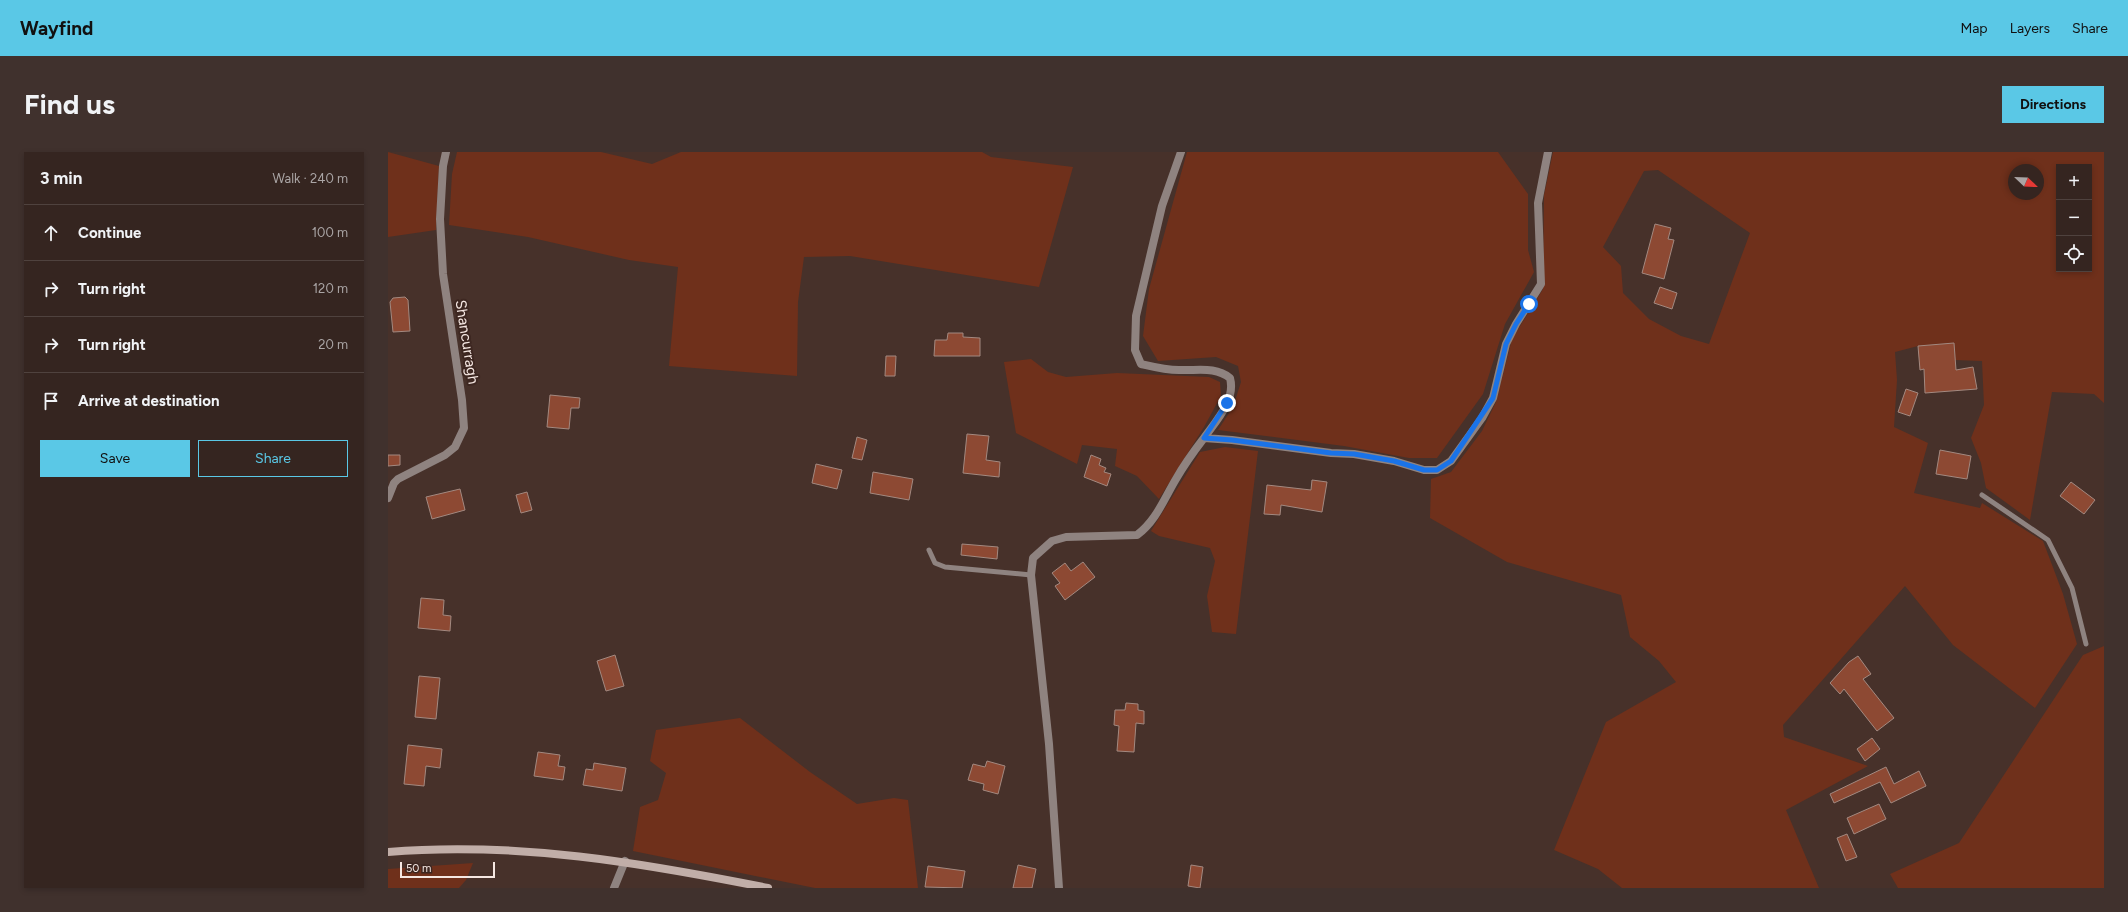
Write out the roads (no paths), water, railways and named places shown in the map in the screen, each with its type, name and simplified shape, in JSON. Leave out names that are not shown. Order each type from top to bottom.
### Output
[{"type":"street","name":"Shancurragh","points":[[388,498],[394,483],[398,479],[436,461],[451,451],[459,440],[464,428],[462,400],[443,274],[440,220],[443,166],[446,152]]},
{"type":"street","points":[[1059,888],[1049,744],[1031,575],[1033,558],[1052,541],[1066,537],[1137,535],[1145,530],[1158,513],[1176,478],[1204,438],[1232,393],[1230,378],[1217,370],[1178,370],[1149,366],[1141,364],[1135,350],[1136,316],[1148,262],[1162,206],[1181,152]]},
{"type":"street","points":[[1204,438],[1232,440],[1331,453],[1354,454],[1394,461],[1424,470],[1437,470],[1451,461],[1493,398],[1506,344],[1516,324],[1541,284],[1538,203],[1548,152]]},
{"type":"street","points":[[388,852],[489,849],[574,855],[625,861],[768,888]]},
{"type":"street","points":[[614,888],[625,861]]},
{"type":"lane","points":[[1982,495],[2048,540],[2072,588],[2086,644]]},
{"type":"lane","points":[[929,550],[935,563],[945,567],[1031,575]]}]
